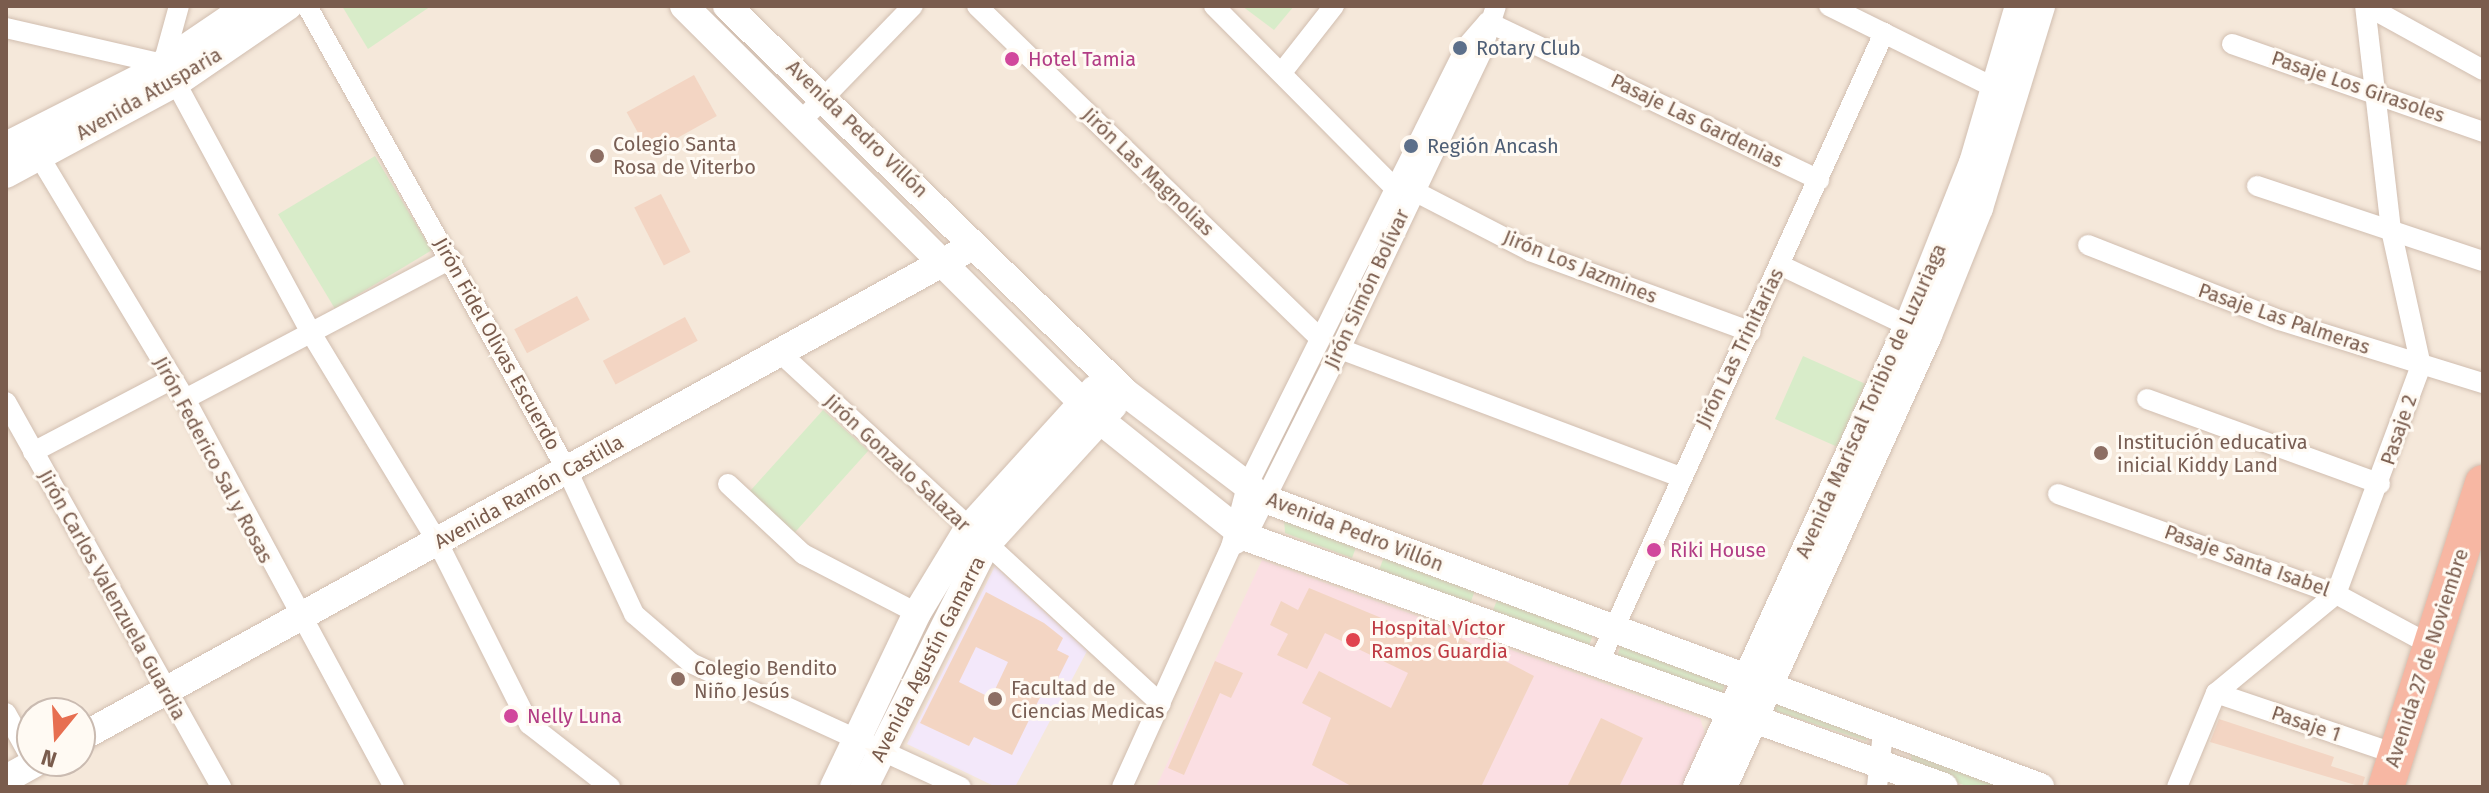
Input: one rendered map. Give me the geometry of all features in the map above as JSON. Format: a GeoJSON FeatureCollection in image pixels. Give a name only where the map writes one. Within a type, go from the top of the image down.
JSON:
{"type":"FeatureCollection","features":[{"type":"Feature","properties":{"kind":"highway","name":"Avenida 27 de Noviembre"},"geometry":{"type":"LineString","coordinates":[[2391,771],[2429,644],[2483,483]]}},
{"type":"Feature","properties":{"kind":"main road","name":"Avenida Atusparia"},"geometry":{"type":"LineString","coordinates":[[170,73],[248,6]]}},
{"type":"Feature","properties":{"kind":"main road","name":"Avenida Atusparia"},"geometry":{"type":"LineString","coordinates":[[6,174],[24,146],[170,73],[288,6]]}},
{"type":"Feature","properties":{"kind":"main road","name":"Avenida Pedro Villón"},"geometry":{"type":"LineString","coordinates":[[684,6],[948,261],[1091,411],[1236,536],[1743,716],[1876,774],[1944,787]]}},
{"type":"Feature","properties":{"kind":"main road","name":"Avenida Pedro Villón"},"geometry":{"type":"LineString","coordinates":[[727,6],[1117,384],[1256,493],[1883,733],[2040,787]]}},
{"type":"Feature","properties":{"kind":"main road","name":"Avenida Mariscal Toribio de Luzuriaga"},"geometry":{"type":"LineString","coordinates":[[1918,330],[1997,89],[2019,6]]}},
{"type":"Feature","properties":{"kind":"main road","name":"Avenida Mariscal Toribio de Luzuriaga"},"geometry":{"type":"LineString","coordinates":[[1697,787],[1743,716],[1918,330],[1979,208],[2041,6]]}},
{"type":"Feature","properties":{"kind":"main road","name":"Avenida Ramón Castilla"},"geometry":{"type":"LineString","coordinates":[[96,729],[438,543],[777,350],[975,244]]}},
{"type":"Feature","properties":{"kind":"main road","name":"Avenida Agustín Gamarra"},"geometry":{"type":"LineString","coordinates":[[864,787],[870,744],[917,613],[976,537],[1117,384]]}},
{"type":"Feature","properties":{"kind":"main road","name":"Avenida Agustín Gamarra"},"geometry":{"type":"LineString","coordinates":[[834,787],[870,744],[976,537]]}},
{"type":"Feature","properties":{"kind":"main road"},"geometry":{"type":"LineString","coordinates":[[1358,577],[1371,539]]}},
{"type":"Feature","properties":{"kind":"main road"},"geometry":{"type":"LineString","coordinates":[[1475,620],[1489,584]]}},
{"type":"Feature","properties":{"kind":"main road","name":"Avenida Mariscal Toribio de Luzuriaga"},"geometry":{"type":"LineString","coordinates":[[1723,787],[1743,716]]}},
{"type":"Feature","properties":{"kind":"street"},"geometry":{"type":"LineString","coordinates":[[179,6],[170,73],[311,333],[438,543],[529,724],[610,787]]}},
{"type":"Feature","properties":{"kind":"street","name":"Jirón Fidel Olivas Escuerdo"},"geometry":{"type":"LineString","coordinates":[[307,6],[567,470],[634,614],[691,663],[961,787]]}},
{"type":"Feature","properties":{"kind":"street"},"geometry":{"type":"LineString","coordinates":[[802,120],[913,6]]}},
{"type":"Feature","properties":{"kind":"street","name":"Jirón Las Magnolias"},"geometry":{"type":"LineString","coordinates":[[977,6],[1319,338]]}},
{"type":"Feature","properties":{"kind":"street","name":"Jirón Los Jazmines"},"geometry":{"type":"LineString","coordinates":[[1214,6],[1404,189],[1530,251],[1751,332]]}},
{"type":"Feature","properties":{"kind":"street"},"geometry":{"type":"LineString","coordinates":[[1283,71],[1334,6]]}},
{"type":"Feature","properties":{"kind":"street"},"geometry":{"type":"LineString","coordinates":[[1829,6],[1997,89]]}},
{"type":"Feature","properties":{"kind":"street"},"geometry":{"type":"LineString","coordinates":[[2366,6],[2483,70]]}},
{"type":"Feature","properties":{"kind":"street"},"geometry":{"type":"LineString","coordinates":[[2366,6],[2371,92],[2391,230],[2421,366]]}},
{"type":"Feature","properties":{"kind":"street","name":"Jirón Simón Bolívar"},"geometry":{"type":"LineString","coordinates":[[1122,787],[1256,493],[1319,338],[1481,53],[1492,14]]}},
{"type":"Feature","properties":{"kind":"street","name":"Pasaje Las Gardenias"},"geometry":{"type":"LineString","coordinates":[[1492,14],[1819,180]]}},
{"type":"Feature","properties":{"kind":"street"},"geometry":{"type":"LineString","coordinates":[[6,28],[170,73]]}},
{"type":"Feature","properties":{"kind":"street","name":"Jirón Las Trinitarias"},"geometry":{"type":"LineString","coordinates":[[1598,664],[1678,476],[1751,332],[1884,33]]}},
{"type":"Feature","properties":{"kind":"street","name":"Pasaje Los Girasoles"},"geometry":{"type":"LineString","coordinates":[[2232,44],[2483,132]]}},
{"type":"Feature","properties":{"kind":"street","name":"Jirón Federico Sal y Rosas"},"geometry":{"type":"LineString","coordinates":[[24,146],[185,399],[297,617],[394,787]]}},
{"type":"Feature","properties":{"kind":"street"},"geometry":{"type":"LineString","coordinates":[[2257,186],[2483,261]]}},
{"type":"Feature","properties":{"kind":"street","name":"Jirón Simón Bolívar"},"geometry":{"type":"LineString","coordinates":[[1256,493],[1340,349],[1404,189]]}},
{"type":"Feature","properties":{"kind":"street","name":"Pasaje Las Palmeras"},"geometry":{"type":"LineString","coordinates":[[2088,245],[2421,366],[2483,383]]}},
{"type":"Feature","properties":{"kind":"street"},"geometry":{"type":"LineString","coordinates":[[185,399],[451,259]]}},
{"type":"Feature","properties":{"kind":"street"},"geometry":{"type":"LineString","coordinates":[[1780,265],[1918,330]]}},
{"type":"Feature","properties":{"kind":"street"},"geometry":{"type":"LineString","coordinates":[[1340,349],[1678,476]]}},
{"type":"Feature","properties":{"kind":"street","name":"Jirón Gonzalo Salazar"},"geometry":{"type":"LineString","coordinates":[[777,350],[976,537],[1161,704]]}},
{"type":"Feature","properties":{"kind":"street","name":"Pasaje 2"},"geometry":{"type":"LineString","coordinates":[[2177,787],[2216,693],[2336,594],[2380,484],[2421,366]]}},
{"type":"Feature","properties":{"kind":"street"},"geometry":{"type":"LineString","coordinates":[[33,452],[171,380]]}},
{"type":"Feature","properties":{"kind":"street"},"geometry":{"type":"LineString","coordinates":[[2147,399],[2380,484]]}},
{"type":"Feature","properties":{"kind":"street","name":"Jirón Carlos Valenzuela Guardia"},"geometry":{"type":"LineString","coordinates":[[6,402],[164,691],[221,787]]}},
{"type":"Feature","properties":{"kind":"street"},"geometry":{"type":"LineString","coordinates":[[728,484],[803,554],[917,613]]}},
{"type":"Feature","properties":{"kind":"street","name":"Pasaje Santa Isabel"},"geometry":{"type":"LineString","coordinates":[[2058,494],[2336,594],[2429,644]]}},
{"type":"Feature","properties":{"kind":"street","name":"Pasaje 1"},"geometry":{"type":"LineString","coordinates":[[2216,693],[2391,771]]}},
{"type":"Feature","properties":{"kind":"street"},"geometry":{"type":"LineString","coordinates":[[6,713],[16,740]]}},
{"type":"Feature","properties":{"kind":"street"},"geometry":{"type":"LineString","coordinates":[[1876,774],[1883,733]]}},
{"type":"Feature","properties":{"kind":"shaded area"},"geometry":{"type":"Polygon","coordinates":[[[6,6],[2483,6],[2483,787],[6,787],[6,6]]]}},
{"type":"Feature","properties":{"kind":"shaded area","name":"Hospital Víctor Ramos Guardia"},"geometry":{"type":"Polygon","coordinates":[[[1262,560],[1700,718],[1706,737],[1682,787],[1156,787],[1262,560]]]}},
{"type":"Feature","properties":{"kind":"shaded area","name":"Facultad de Ciencias Medicas"},"geometry":{"type":"Polygon","coordinates":[[[995,566],[1087,651],[1015,787],[996,787],[907,744],[995,566]]]}},
{"type":"Feature","properties":{"kind":"green space"},"geometry":{"type":"Polygon","coordinates":[[[342,6],[431,6],[368,49],[342,6]]]}},
{"type":"Feature","properties":{"kind":"green space"},"geometry":{"type":"Polygon","coordinates":[[[1242,6],[1294,6],[1274,30],[1242,6]]]}},
{"type":"Feature","properties":{"kind":"green space"},"geometry":{"type":"Polygon","coordinates":[[[375,156],[432,250],[335,308],[278,214],[375,156]]]}},
{"type":"Feature","properties":{"kind":"green space"},"geometry":{"type":"Polygon","coordinates":[[[1803,356],[1865,384],[1837,447],[1775,419],[1803,356]]]}},
{"type":"Feature","properties":{"kind":"green space"},"geometry":{"type":"Polygon","coordinates":[[[823,410],[868,451],[791,537],[745,496],[823,410]]]}},
{"type":"Feature","properties":{"kind":"green space"},"geometry":{"type":"Polygon","coordinates":[[[1284,518],[1358,542],[1352,558],[1285,533],[1284,518]]]}},
{"type":"Feature","properties":{"kind":"green space"},"geometry":{"type":"Polygon","coordinates":[[[1385,554],[1476,587],[1470,605],[1379,572],[1385,554]]]}},
{"type":"Feature","properties":{"kind":"green space"},"geometry":{"type":"Polygon","coordinates":[[[1500,593],[1595,631],[1587,649],[1493,611],[1500,593]]]}},
{"type":"Feature","properties":{"kind":"green space"},"geometry":{"type":"Polygon","coordinates":[[[1622,643],[1726,681],[1721,696],[1617,658],[1622,643]]]}},
{"type":"Feature","properties":{"kind":"green space"},"geometry":{"type":"Polygon","coordinates":[[[1781,699],[1869,735],[1866,741],[1773,710],[1781,699]]]}},
{"type":"Feature","properties":{"kind":"green space"},"geometry":{"type":"Polygon","coordinates":[[[1909,749],[2020,787],[1969,787],[1914,767],[1909,749]]]}},
{"type":"Feature","properties":{"kind":"building"},"geometry":{"type":"Polygon","coordinates":[[[694,75],[717,116],[649,153],[627,112],[694,75]]]}},
{"type":"Feature","properties":{"kind":"building"},"geometry":{"type":"Polygon","coordinates":[[[661,194],[691,252],[664,266],[634,208],[661,194]]]}},
{"type":"Feature","properties":{"kind":"building"},"geometry":{"type":"Polygon","coordinates":[[[577,296],[590,320],[527,353],[514,329],[577,296]]]}},
{"type":"Feature","properties":{"kind":"building"},"geometry":{"type":"Polygon","coordinates":[[[685,317],[698,341],[616,385],[603,361],[685,317]]]}},
{"type":"Feature","properties":{"kind":"building"},"geometry":{"type":"Polygon","coordinates":[[[1309,588],[1425,636],[1432,623],[1534,676],[1481,787],[1353,787],[1312,765],[1331,718],[1302,703],[1319,671],[1391,708],[1408,673],[1325,633],[1307,669],[1277,655],[1288,634],[1270,625],[1281,601],[1298,610],[1309,588]]]}},
{"type":"Feature","properties":{"kind":"building"},"geometry":{"type":"Polygon","coordinates":[[[986,592],[1044,623],[1063,638],[1057,650],[1069,656],[1055,684],[1048,681],[1012,755],[974,737],[969,746],[920,723],[986,592]],[[976,647],[959,682],[991,698],[1008,662],[976,647]]]}},
{"type":"Feature","properties":{"kind":"building"},"geometry":{"type":"Polygon","coordinates":[[[1215,661],[1243,673],[1231,698],[1220,693],[1184,775],[1168,768],[1215,661]]]}},
{"type":"Feature","properties":{"kind":"building"},"geometry":{"type":"Polygon","coordinates":[[[1601,718],[1643,738],[1619,787],[1567,787],[1601,718]]]}},
{"type":"Feature","properties":{"kind":"building"},"geometry":{"type":"Polygon","coordinates":[[[2219,719],[2334,757],[2331,766],[2365,777],[2362,787],[2210,742],[2219,719]]]}},
{"type":"Feature","properties":{"kind":"place","name":"Rotary Club"},"geometry":{"type":"Point","coordinates":[1460,48]}},
{"type":"Feature","properties":{"kind":"place","name":"Hotel Tamia"},"geometry":{"type":"Point","coordinates":[1012,59]}},
{"type":"Feature","properties":{"kind":"place","name":"Región Ancash"},"geometry":{"type":"Point","coordinates":[1411,146]}},
{"type":"Feature","properties":{"kind":"place","name":"Colegio Santa Rosa de Viterbo"},"geometry":{"type":"Point","coordinates":[597,156]}},
{"type":"Feature","properties":{"kind":"place","name":"Institución educativa inicial Kiddy Land"},"geometry":{"type":"Point","coordinates":[2101,453]}},
{"type":"Feature","properties":{"kind":"place","name":"Riki House"},"geometry":{"type":"Point","coordinates":[1654,550]}},
{"type":"Feature","properties":{"kind":"place","name":"Hospital Víctor Ramos Guardia"},"geometry":{"type":"Point","coordinates":[1353,640]}},
{"type":"Feature","properties":{"kind":"place","name":"Colegio Bendito Niño Jesús"},"geometry":{"type":"Point","coordinates":[678,679]}},
{"type":"Feature","properties":{"kind":"place","name":"Facultad de Ciencias Medicas"},"geometry":{"type":"Point","coordinates":[995,699]}},
{"type":"Feature","properties":{"kind":"place","name":"Nelly Luna"},"geometry":{"type":"Point","coordinates":[511,716]}}]}
